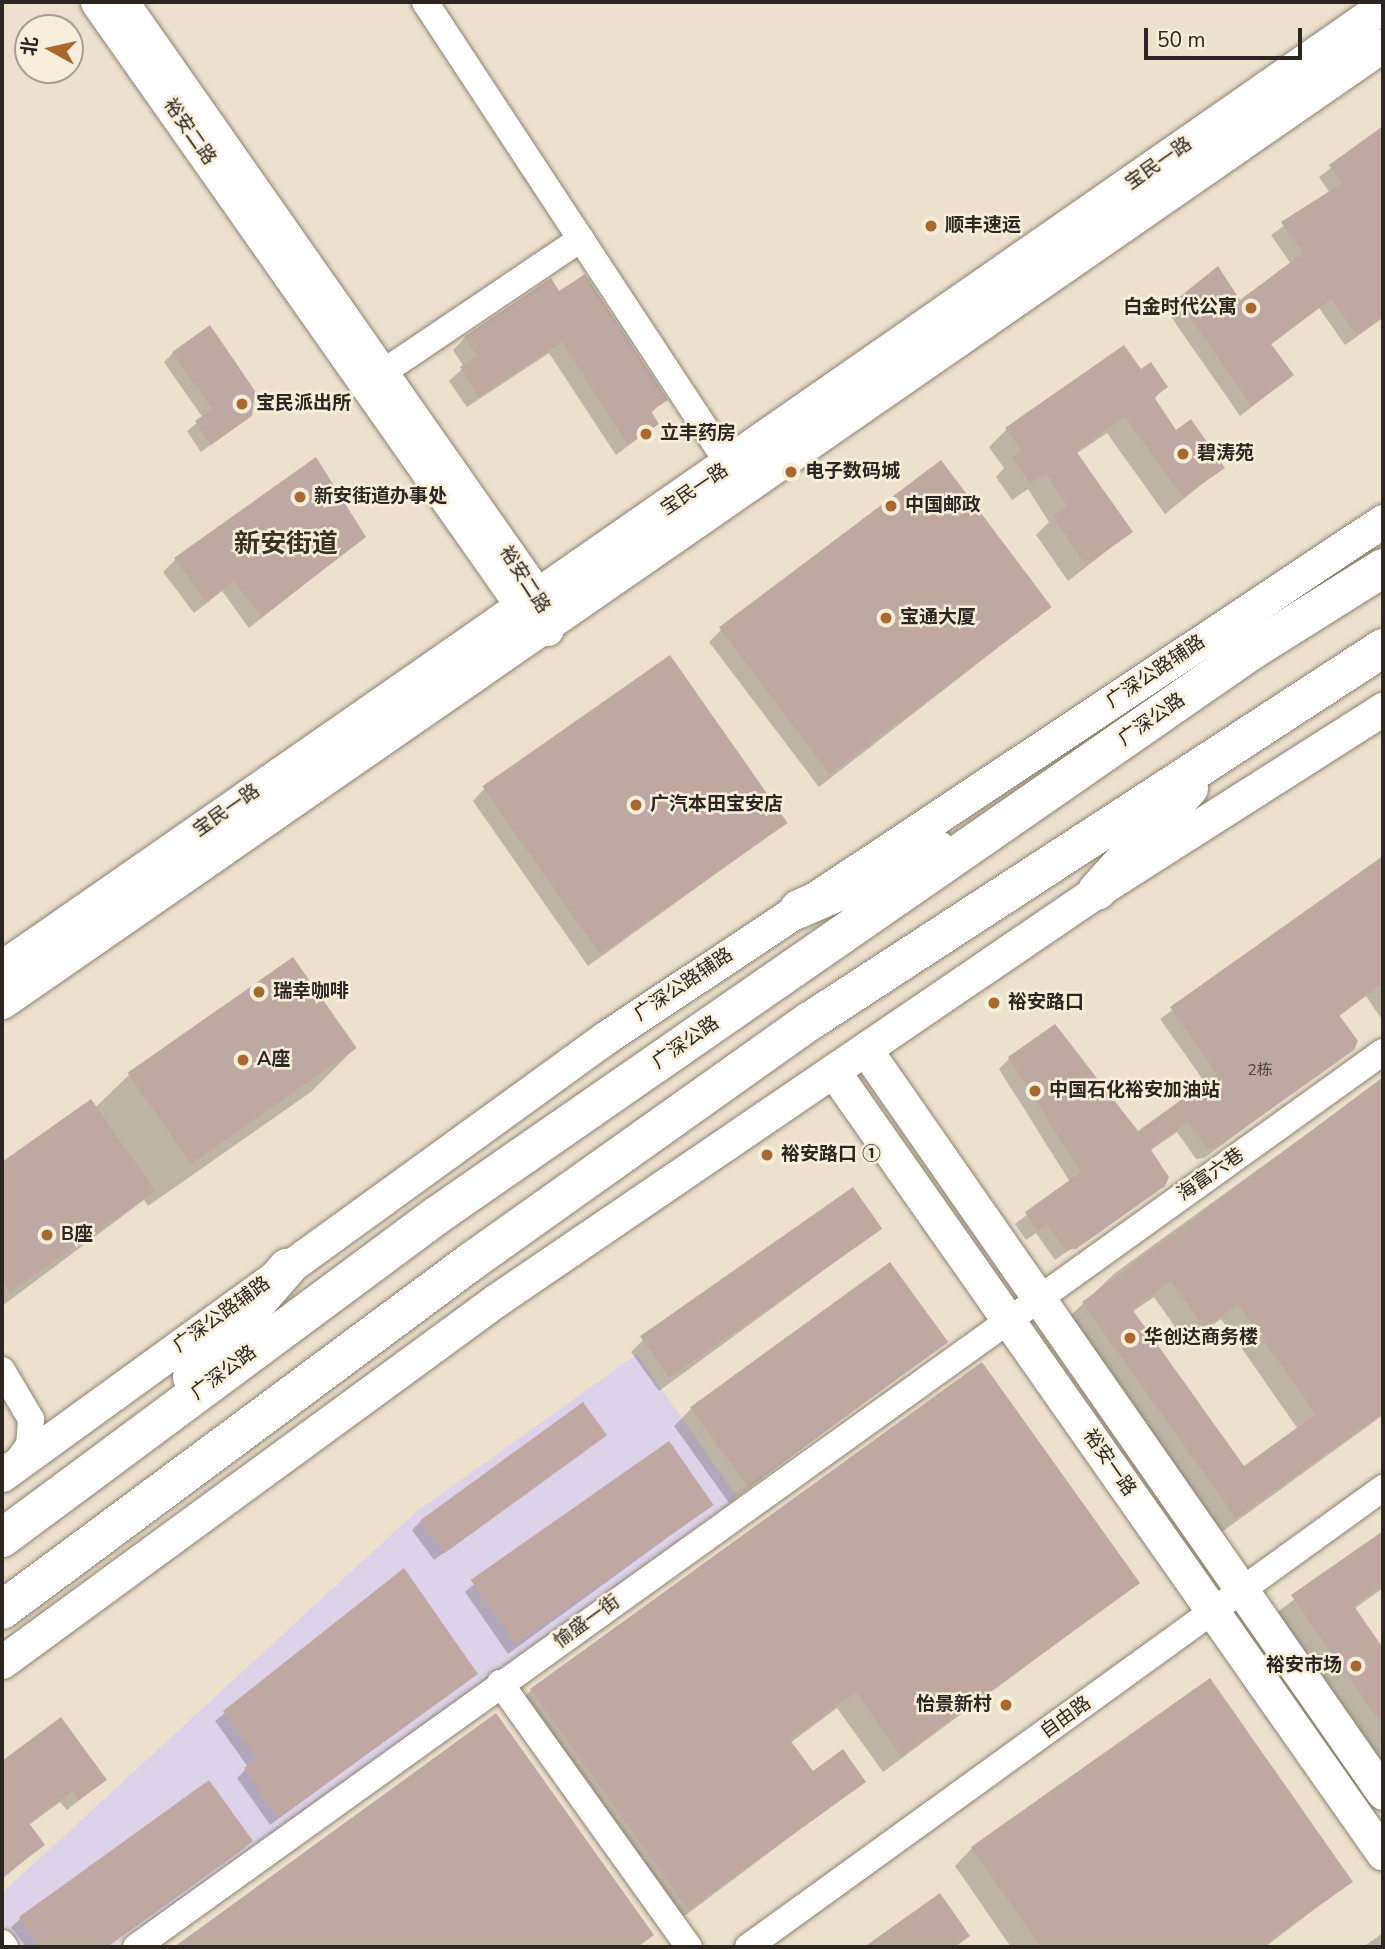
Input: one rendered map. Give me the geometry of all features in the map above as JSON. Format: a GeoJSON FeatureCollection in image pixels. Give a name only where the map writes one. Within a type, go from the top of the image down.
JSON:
{"type":"FeatureCollection","features":[{"type":"Feature","properties":{"kind":"highway"},"geometry":{"type":"LineString","coordinates":[[1318,609],[1383,559]]}},
{"type":"Feature","properties":{"kind":"highway","name":"广深公路"},"geometry":{"type":"LineString","coordinates":[[2,1538],[436,1216],[1016,814],[1318,609],[1383,568]]}},
{"type":"Feature","properties":{"kind":"highway"},"geometry":{"type":"LineString","coordinates":[[2,1610],[472,1261],[810,1021],[1224,748],[1383,648]]}},
{"type":"Feature","properties":{"kind":"highway"},"geometry":{"type":"LineString","coordinates":[[1097,891],[1224,748]]}},
{"type":"Feature","properties":{"kind":"highway"},"geometry":{"type":"LineString","coordinates":[[799,909],[1016,814]]}},
{"type":"Feature","properties":{"kind":"highway"},"geometry":{"type":"LineString","coordinates":[[142,1434],[287,1268]]}},
{"type":"Feature","properties":{"kind":"main road","name":"裕安二路"},"geometry":{"type":"LineString","coordinates":[[97,2],[530,601],[551,615],[547,629]]}},
{"type":"Feature","properties":{"kind":"main road","name":"裕安二路"},"geometry":{"type":"LineString","coordinates":[[122,2],[382,373],[530,601]]}},
{"type":"Feature","properties":{"kind":"main road","name":"宝民一路"},"geometry":{"type":"LineString","coordinates":[[2,967],[530,601],[730,466],[1383,6]]}},
{"type":"Feature","properties":{"kind":"main road","name":"宝民一路"},"geometry":{"type":"LineString","coordinates":[[2,1002],[547,629],[1383,45]]}},
{"type":"Feature","properties":{"kind":"main road","name":"广深公路辅路"},"geometry":{"type":"LineString","coordinates":[[6,1471],[605,1038],[1383,521]]}},
{"type":"Feature","properties":{"kind":"main road"},"geometry":{"type":"LineString","coordinates":[[2,1662],[495,1301],[835,1072],[1097,891],[1383,709]]}},
{"type":"Feature","properties":{"kind":"main road","name":"裕安一路"},"geometry":{"type":"LineString","coordinates":[[866,1050],[1383,1793]]}},
{"type":"Feature","properties":{"kind":"main road","name":"裕安一路"},"geometry":{"type":"LineString","coordinates":[[835,1072],[1383,1853]]}},
{"type":"Feature","properties":{"kind":"street"},"geometry":{"type":"LineString","coordinates":[[425,2],[730,466]]}},
{"type":"Feature","properties":{"kind":"street"},"geometry":{"type":"LineString","coordinates":[[382,373],[580,239]]}},
{"type":"Feature","properties":{"kind":"street","name":"海富六巷"},"geometry":{"type":"LineString","coordinates":[[1038,1297],[1383,1052]]}},
{"type":"Feature","properties":{"kind":"street","name":"愉盛一街"},"geometry":{"type":"LineString","coordinates":[[136,1947],[1038,1297]]}},
{"type":"Feature","properties":{"kind":"street"},"geometry":{"type":"LineString","coordinates":[[2,1370],[28,1407],[52,1419],[89,1411]]}},
{"type":"Feature","properties":{"kind":"street"},"geometry":{"type":"LineString","coordinates":[[6,1471],[29,1445],[28,1407]]}},
{"type":"Feature","properties":{"kind":"street","name":"自由路"},"geometry":{"type":"LineString","coordinates":[[748,1947],[1383,1488]]}},
{"type":"Feature","properties":{"kind":"street"},"geometry":{"type":"LineString","coordinates":[[500,1684],[689,1947]]}},
{"type":"Feature","properties":{"kind":"street"},"geometry":{"type":"LineString","coordinates":[[2,1943],[5,1947]]}},
{"type":"Feature","properties":{"kind":"shaded area"},"geometry":{"type":"Polygon","coordinates":[[[637,1354],[740,1501],[113,1947],[21,1947],[2,1920],[2,1893],[416,1512],[637,1354]]]}},
{"type":"Feature","properties":{"kind":"building","name":"白金时代公寓"},"geometry":{"type":"Polygon","coordinates":[[[1383,126],[1383,316],[1357,335],[1331,299],[1271,344],[1294,375],[1252,406],[1177,299],[1218,266],[1240,300],[1303,253],[1281,222],[1342,183],[1329,165],[1383,126]]]}},
{"type":"Feature","properties":{"kind":"building"},"geometry":{"type":"Polygon","coordinates":[[[585,274],[668,400],[651,411],[659,424],[628,445],[562,342],[479,397],[460,367],[477,356],[464,337],[551,278],[559,291],[585,274]]]}},
{"type":"Feature","properties":{"kind":"building"},"geometry":{"type":"Polygon","coordinates":[[[210,325],[255,391],[252,416],[211,445],[195,421],[212,409],[172,352],[210,325]]]}},
{"type":"Feature","properties":{"kind":"building","name":"碧涛苑"},"geometry":{"type":"Polygon","coordinates":[[[1124,345],[1141,369],[1151,362],[1168,387],[1154,397],[1176,430],[1191,419],[1225,468],[1183,497],[1125,417],[1076,451],[1133,532],[1086,565],[1053,516],[1067,506],[1046,473],[1030,483],[1012,458],[1022,451],[1005,428],[1124,345]]]}},
{"type":"Feature","properties":{"kind":"building","name":"新安街道办事处"},"geometry":{"type":"Polygon","coordinates":[[[316,457],[366,537],[262,617],[234,581],[206,602],[174,558],[316,457]]]}},
{"type":"Feature","properties":{"kind":"building","name":"宝通大厦"},"geometry":{"type":"Polygon","coordinates":[[[941,460],[1052,607],[830,774],[719,627],[941,460]]]}},
{"type":"Feature","properties":{"kind":"building","name":"广汽本田宝安店"},"geometry":{"type":"Polygon","coordinates":[[[670,655],[788,823],[600,954],[482,786],[670,655]]]}},
{"type":"Feature","properties":{"kind":"building"},"geometry":{"type":"Polygon","coordinates":[[[1383,856],[1383,983],[1339,1015],[1358,1041],[1354,1050],[1216,1148],[1207,1149],[1188,1122],[1160,1142],[1151,1150],[1169,1177],[1165,1186],[1076,1249],[1066,1250],[1047,1224],[1038,1231],[1025,1212],[1081,1172],[1008,1057],[1055,1024],[1138,1131],[1217,1074],[1170,1007],[1383,856]]]}},
{"type":"Feature","properties":{"kind":"building","name":"A座"},"geometry":{"type":"Polygon","coordinates":[[[293,957],[357,1048],[191,1164],[128,1073],[293,957]]]}},
{"type":"Feature","properties":{"kind":"building"},"geometry":{"type":"Polygon","coordinates":[[[1383,1077],[1383,1413],[1236,1518],[1082,1302],[1383,1077]],[[1171,1281],[1132,1309],[1244,1466],[1316,1414],[1238,1304],[1205,1328],[1171,1281]]]}},
{"type":"Feature","properties":{"kind":"building","name":"B座"},"geometry":{"type":"Polygon","coordinates":[[[91,1099],[155,1191],[10,1292],[2,1280],[2,1162],[91,1099]]]}},
{"type":"Feature","properties":{"kind":"building"},"geometry":{"type":"Polygon","coordinates":[[[853,1187],[882,1229],[669,1378],[640,1336],[853,1187]]]}},
{"type":"Feature","properties":{"kind":"building"},"geometry":{"type":"Polygon","coordinates":[[[890,1262],[948,1342],[748,1487],[690,1407],[890,1262]]]}},
{"type":"Feature","properties":{"kind":"building"},"geometry":{"type":"Polygon","coordinates":[[[982,1362],[1140,1583],[901,1756],[856,1692],[790,1740],[813,1771],[843,1749],[866,1782],[688,1910],[530,1689],[982,1362]]]}},
{"type":"Feature","properties":{"kind":"building"},"geometry":{"type":"Polygon","coordinates":[[[583,1402],[607,1435],[444,1553],[420,1520],[583,1402]]]}},
{"type":"Feature","properties":{"kind":"building"},"geometry":{"type":"Polygon","coordinates":[[[669,1441],[714,1505],[516,1644],[471,1580],[669,1441]]]}},
{"type":"Feature","properties":{"kind":"building","name":"裕安市场"},"geometry":{"type":"Polygon","coordinates":[[[1383,1531],[1383,1585],[1354,1606],[1383,1648],[1383,1726],[1291,1595],[1383,1531]]]}},
{"type":"Feature","properties":{"kind":"building"},"geometry":{"type":"Polygon","coordinates":[[[404,1568],[478,1674],[279,1818],[244,1768],[257,1759],[223,1711],[404,1568]]]}},
{"type":"Feature","properties":{"kind":"building"},"geometry":{"type":"Polygon","coordinates":[[[1210,1678],[1353,1882],[1260,1947],[1041,1947],[971,1847],[1210,1678]]]}},
{"type":"Feature","properties":{"kind":"building"},"geometry":{"type":"Polygon","coordinates":[[[496,1713],[654,1935],[637,1947],[174,1947],[496,1713]]]}},
{"type":"Feature","properties":{"kind":"building"},"geometry":{"type":"Polygon","coordinates":[[[61,1717],[107,1780],[79,1800],[73,1791],[29,1823],[45,1845],[2,1877],[2,1761],[61,1717]]]}},
{"type":"Feature","properties":{"kind":"building"},"geometry":{"type":"Polygon","coordinates":[[[209,1780],[253,1841],[107,1947],[40,1947],[19,1917],[209,1780]]]}},
{"type":"Feature","properties":{"kind":"building"},"geometry":{"type":"Polygon","coordinates":[[[940,1893],[970,1936],[954,1947],[864,1947],[940,1893]]]}},
{"type":"Feature","properties":{"kind":"place","name":"顺丰速运"},"geometry":{"type":"Point","coordinates":[931,226]}},
{"type":"Feature","properties":{"kind":"place","name":"白金时代公寓"},"geometry":{"type":"Point","coordinates":[1251,308]}},
{"type":"Feature","properties":{"kind":"place","name":"宝民派出所"},"geometry":{"type":"Point","coordinates":[242,404]}},
{"type":"Feature","properties":{"kind":"place","name":"立丰药房"},"geometry":{"type":"Point","coordinates":[646,434]}},
{"type":"Feature","properties":{"kind":"place","name":"碧涛苑"},"geometry":{"type":"Point","coordinates":[1183,454]}},
{"type":"Feature","properties":{"kind":"place","name":"电子数码城"},"geometry":{"type":"Point","coordinates":[791,472]}},
{"type":"Feature","properties":{"kind":"place","name":"新安街道办事处"},"geometry":{"type":"Point","coordinates":[300,497]}},
{"type":"Feature","properties":{"kind":"place","name":"中国邮政"},"geometry":{"type":"Point","coordinates":[891,506]}},
{"type":"Feature","properties":{"kind":"place","name":"宝通大厦"},"geometry":{"type":"Point","coordinates":[886,618]}},
{"type":"Feature","properties":{"kind":"place","name":"广汽本田宝安店"},"geometry":{"type":"Point","coordinates":[636,805]}},
{"type":"Feature","properties":{"kind":"place","name":"瑞幸咖啡"},"geometry":{"type":"Point","coordinates":[259,992]}},
{"type":"Feature","properties":{"kind":"place","name":"裕安路口"},"geometry":{"type":"Point","coordinates":[994,1003]}},
{"type":"Feature","properties":{"kind":"place","name":"A座"},"geometry":{"type":"Point","coordinates":[243,1060]}},
{"type":"Feature","properties":{"kind":"place","name":"中国石化裕安加油站"},"geometry":{"type":"Point","coordinates":[1035,1091]}},
{"type":"Feature","properties":{"kind":"place","name":"裕安路口 ①"},"geometry":{"type":"Point","coordinates":[767,1155]}},
{"type":"Feature","properties":{"kind":"place","name":"B座"},"geometry":{"type":"Point","coordinates":[47,1235]}},
{"type":"Feature","properties":{"kind":"place","name":"华创达商务楼"},"geometry":{"type":"Point","coordinates":[1130,1338]}},
{"type":"Feature","properties":{"kind":"place","name":"裕安市场"},"geometry":{"type":"Point","coordinates":[1356,1666]}},
{"type":"Feature","properties":{"kind":"place","name":"怡景新村"},"geometry":{"type":"Point","coordinates":[1006,1705]}},
{"type":"Feature","properties":{"kind":"district","name":"新安街道"},"geometry":{"type":"Point","coordinates":[286,544]}}]}
